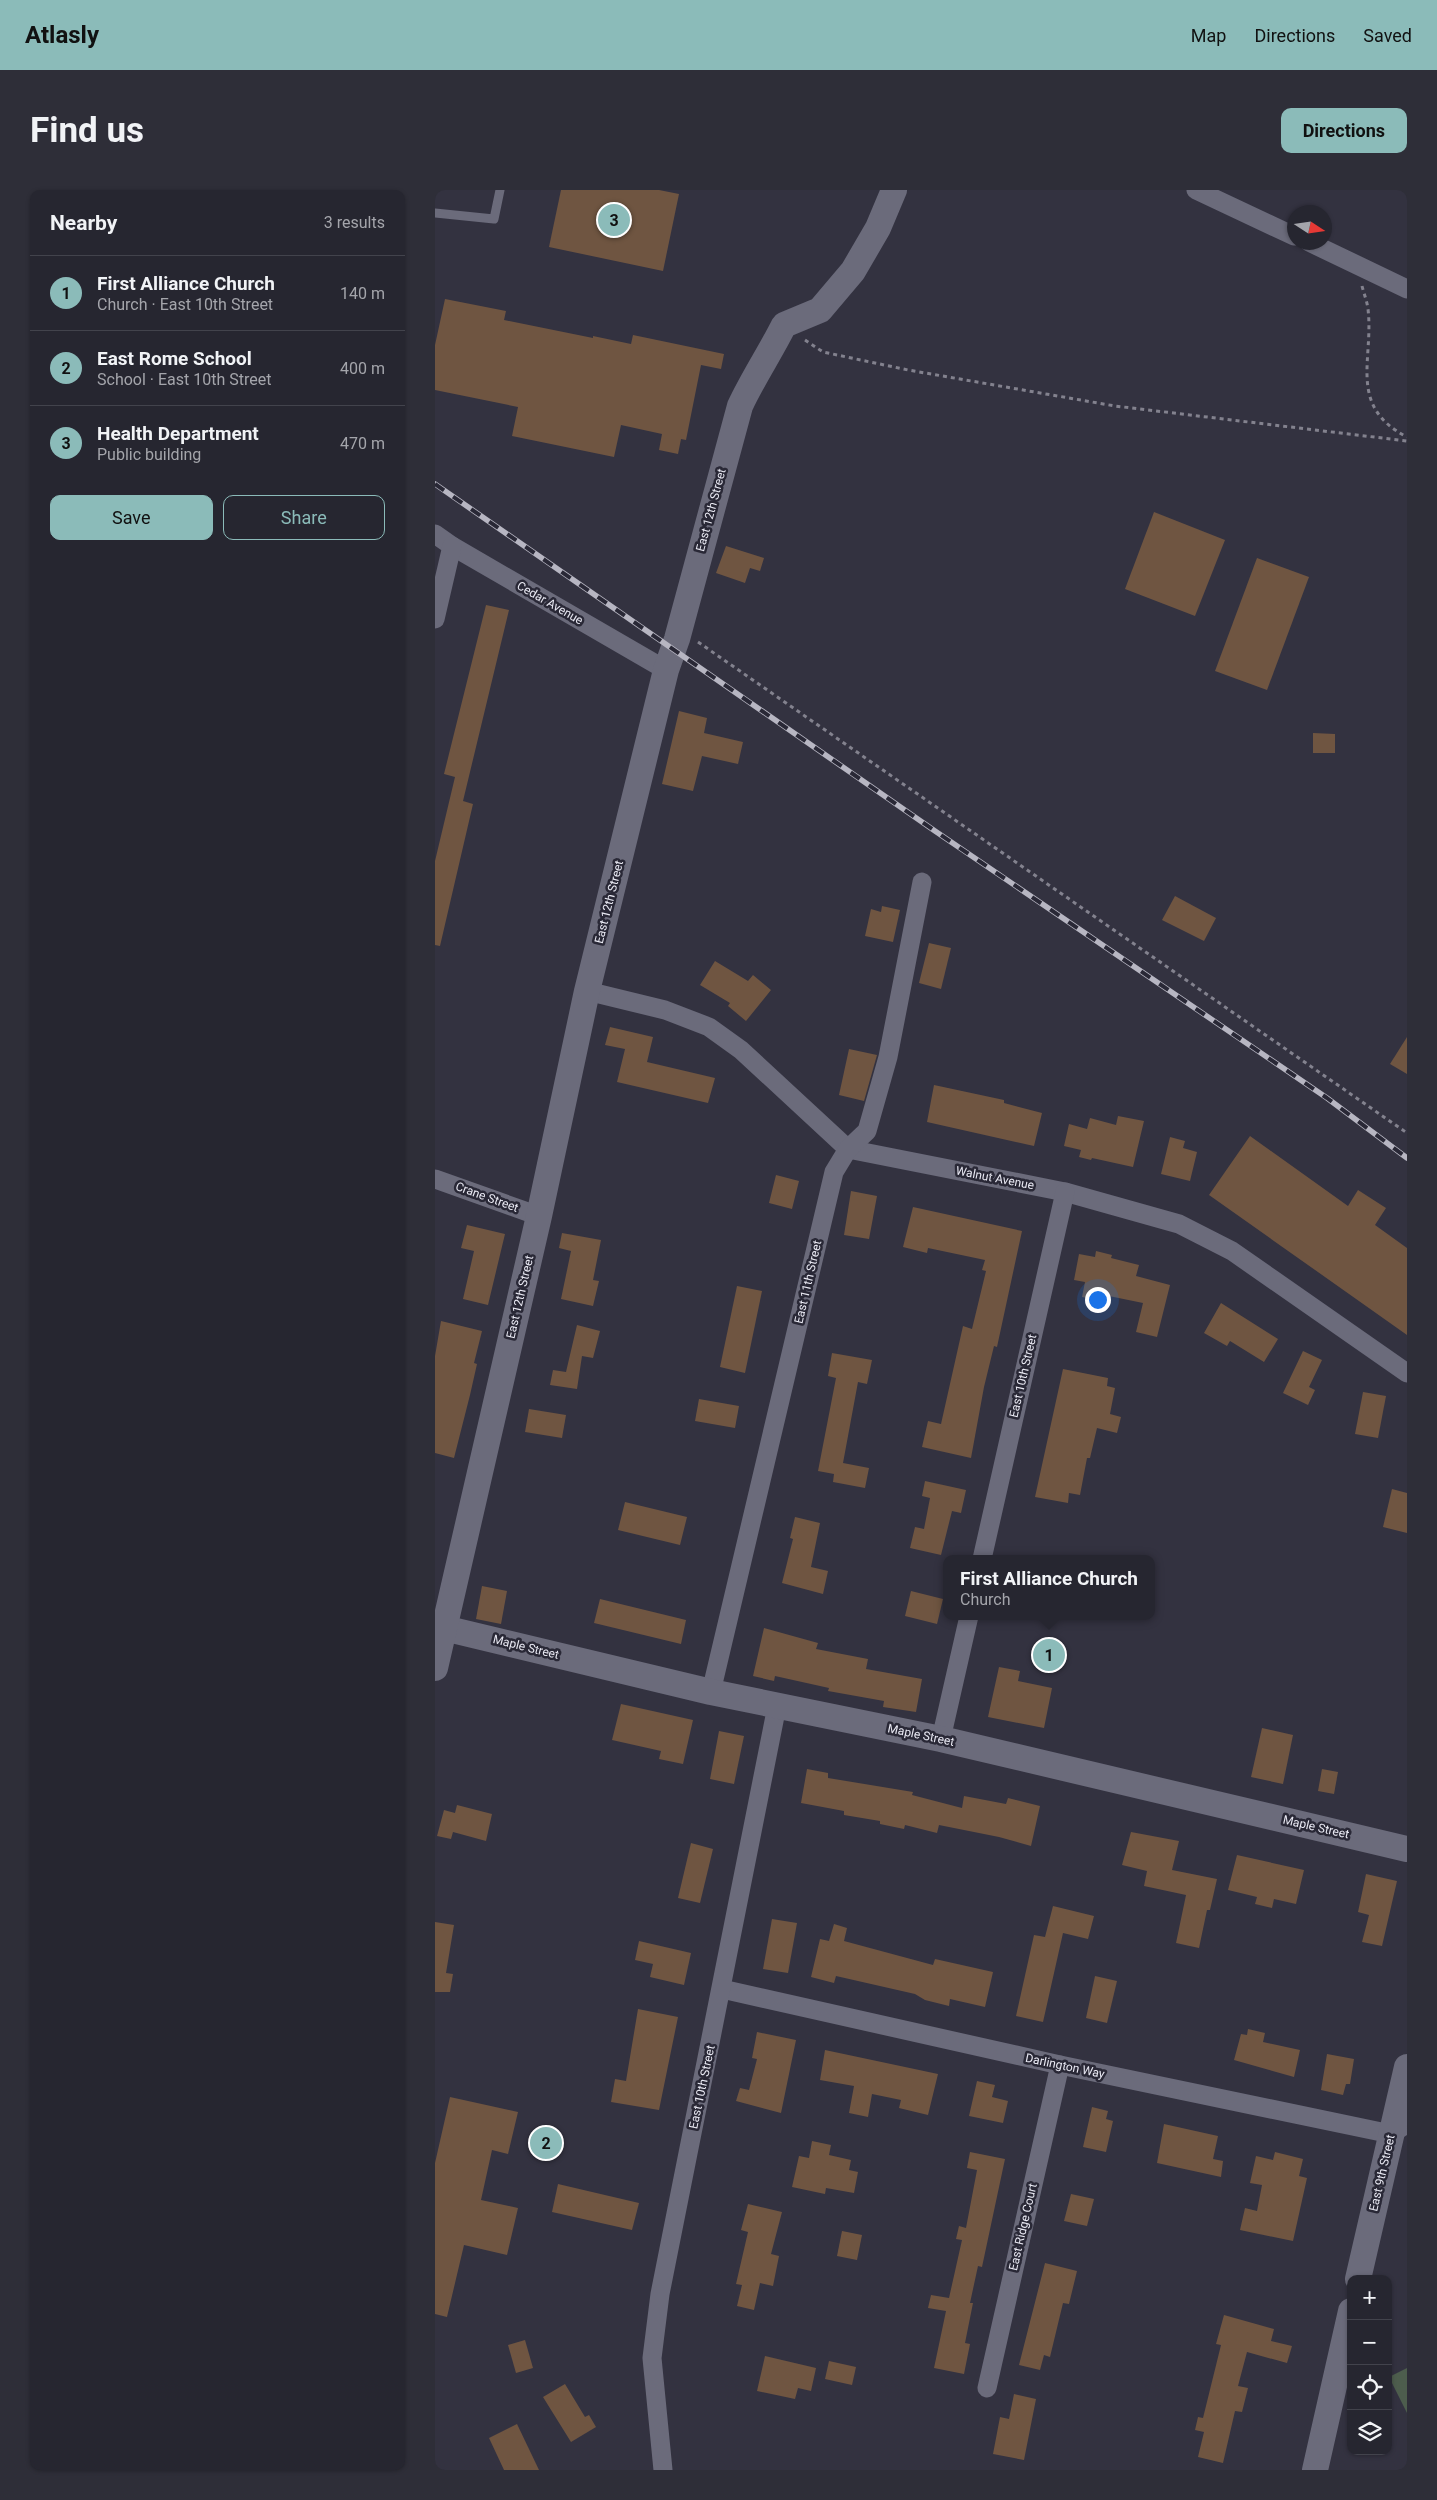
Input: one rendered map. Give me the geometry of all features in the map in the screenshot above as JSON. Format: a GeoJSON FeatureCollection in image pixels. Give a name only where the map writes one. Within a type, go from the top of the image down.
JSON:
{"type":"FeatureCollection","features":[{"type":"Feature","properties":{"kind":"main road"},"geometry":{"type":"LineString","coordinates":[[784,325],[820,310],[853,271],[878,228],[894,190]]}},
{"type":"Feature","properties":{"kind":"main road","name":"East 12th Street"},"geometry":{"type":"LineString","coordinates":[[435,1668],[439,1626],[539,1216],[587,991],[666,670],[740,406],[751,384],[766,363],[784,325]]}},
{"type":"Feature","properties":{"kind":"main road","name":"Maple Street"},"geometry":{"type":"LineString","coordinates":[[439,1626],[711,1692],[941,1739],[1407,1849]]}},
{"type":"Feature","properties":{"kind":"main road","name":"East 9th Street"},"geometry":{"type":"LineString","coordinates":[[1359,2275],[1399,2129],[1407,2067]]}},
{"type":"Feature","properties":{"kind":"main road"},"geometry":{"type":"LineString","coordinates":[[1315,2470],[1349,2320]]}},
{"type":"Feature","properties":{"kind":"street"},"geometry":{"type":"LineString","coordinates":[[1197,190],[1287,232]]}},
{"type":"Feature","properties":{"kind":"street"},"geometry":{"type":"LineString","coordinates":[[1326,250],[1407,289]]}},
{"type":"Feature","properties":{"kind":"street","name":"Cedar Avenue"},"geometry":{"type":"LineString","coordinates":[[435,534],[452,546],[666,670]]}},
{"type":"Feature","properties":{"kind":"street"},"geometry":{"type":"LineString","coordinates":[[435,619],[452,546]]}},
{"type":"Feature","properties":{"kind":"street","name":"East 11th Street"},"geometry":{"type":"LineString","coordinates":[[711,1692],[834,1172],[848,1148],[867,1131],[870,1122],[888,1057],[922,882]]}},
{"type":"Feature","properties":{"kind":"street"},"geometry":{"type":"LineString","coordinates":[[587,991],[665,1010],[709,1027],[741,1050],[848,1148]]}},
{"type":"Feature","properties":{"kind":"street","name":"Walnut Avenue"},"geometry":{"type":"LineString","coordinates":[[848,1148],[1065,1192],[1179,1224],[1208,1237],[1232,1251],[1407,1373]]}},
{"type":"Feature","properties":{"kind":"street","name":"Crane Street"},"geometry":{"type":"LineString","coordinates":[[435,1179],[539,1216]]}},
{"type":"Feature","properties":{"kind":"street","name":"East 10th Street"},"geometry":{"type":"LineString","coordinates":[[983,1555],[1065,1192]]}},
{"type":"Feature","properties":{"kind":"street"},"geometry":{"type":"LineString","coordinates":[[941,1739],[968,1620]]}},
{"type":"Feature","properties":{"kind":"street","name":"East 10th Street"},"geometry":{"type":"LineString","coordinates":[[663,2470],[652,2358],[659,2294],[722,1989],[777,1706]]}},
{"type":"Feature","properties":{"kind":"street","name":"Darlington Way"},"geometry":{"type":"LineString","coordinates":[[722,1989],[1060,2065],[1399,2129]]}},
{"type":"Feature","properties":{"kind":"street","name":"East Ridge Court"},"geometry":{"type":"LineString","coordinates":[[987,2388],[1060,2065]]}},
{"type":"Feature","properties":{"kind":"lane"},"geometry":{"type":"LineString","coordinates":[[435,213],[494,219],[500,190]]}},
{"type":"Feature","properties":{"kind":"path"},"geometry":{"type":"LineString","coordinates":[[1355,264],[1368,309],[1365,375],[1371,398],[1380,418],[1407,437]]}},
{"type":"Feature","properties":{"kind":"path"},"geometry":{"type":"LineString","coordinates":[[784,325],[823,352],[908,370],[1115,406],[1407,441]]}},
{"type":"Feature","properties":{"kind":"path"},"geometry":{"type":"LineString","coordinates":[[679,629],[1407,1133]]}},
{"type":"Feature","properties":{"kind":"green space"},"geometry":{"type":"Polygon","coordinates":[[[1407,2368],[1407,2413],[1392,2383],[1392,2376],[1407,2368]]]}},
{"type":"Feature","properties":{"kind":"building"},"geometry":{"type":"Polygon","coordinates":[[[561,190],[659,190],[679,194],[663,271],[549,247],[561,190]]]}},
{"type":"Feature","properties":{"kind":"building"},"geometry":{"type":"Polygon","coordinates":[[[445,299],[506,311],[504,320],[593,338],[593,336],[631,344],[633,335],[724,354],[721,369],[701,365],[686,440],[681,439],[678,454],[659,450],[662,434],[621,425],[614,457],[512,436],[518,407],[435,390],[435,345],[445,299]]]}},
{"type":"Feature","properties":{"kind":"building"},"geometry":{"type":"Polygon","coordinates":[[[1154,512],[1225,540],[1195,616],[1125,589],[1154,512]]]}},
{"type":"Feature","properties":{"kind":"building"},"geometry":{"type":"Polygon","coordinates":[[[726,546],[764,558],[760,571],[750,568],[745,583],[716,573],[726,546]]]}},
{"type":"Feature","properties":{"kind":"building"},"geometry":{"type":"Polygon","coordinates":[[[1257,558],[1309,577],[1267,690],[1215,671],[1257,558]]]}},
{"type":"Feature","properties":{"kind":"building"},"geometry":{"type":"Polygon","coordinates":[[[486,605],[509,610],[463,801],[473,804],[440,946],[435,945],[435,861],[455,777],[444,774],[486,605]]]}},
{"type":"Feature","properties":{"kind":"building"},"geometry":{"type":"Polygon","coordinates":[[[679,711],[707,718],[704,733],[743,742],[738,764],[702,756],[693,791],[662,784],[679,711]]]}},
{"type":"Feature","properties":{"kind":"building"},"geometry":{"type":"Polygon","coordinates":[[[1313,733],[1335,734],[1335,753],[1313,753],[1313,733]]]}},
{"type":"Feature","properties":{"kind":"building"},"geometry":{"type":"Polygon","coordinates":[[[1175,896],[1216,918],[1204,941],[1162,920],[1175,896]]]}},
{"type":"Feature","properties":{"kind":"building"},"geometry":{"type":"Polygon","coordinates":[[[882,906],[900,910],[893,942],[865,936],[871,909],[881,912],[882,906]]]}},
{"type":"Feature","properties":{"kind":"building"},"geometry":{"type":"Polygon","coordinates":[[[929,943],[951,948],[941,989],[919,983],[929,943]]]}},
{"type":"Feature","properties":{"kind":"building"},"geometry":{"type":"Polygon","coordinates":[[[715,961],[748,981],[753,975],[771,990],[746,1021],[728,1006],[730,1003],[700,985],[715,961]]]}},
{"type":"Feature","properties":{"kind":"building"},"geometry":{"type":"Polygon","coordinates":[[[610,1027],[653,1037],[647,1062],[715,1078],[708,1103],[617,1082],[625,1049],[605,1045],[610,1027]]]}},
{"type":"Feature","properties":{"kind":"building"},"geometry":{"type":"Polygon","coordinates":[[[1407,1037],[1407,1074],[1390,1064],[1407,1037]]]}},
{"type":"Feature","properties":{"kind":"building"},"geometry":{"type":"Polygon","coordinates":[[[849,1049],[877,1055],[864,1101],[839,1095],[849,1049]]]}},
{"type":"Feature","properties":{"kind":"building"},"geometry":{"type":"Polygon","coordinates":[[[934,1085],[1004,1100],[1004,1103],[1042,1113],[1034,1146],[927,1122],[934,1085]]]}},
{"type":"Feature","properties":{"kind":"building"},"geometry":{"type":"Polygon","coordinates":[[[1118,1116],[1144,1121],[1133,1167],[1079,1157],[1081,1150],[1064,1146],[1069,1124],[1087,1129],[1090,1118],[1116,1125],[1118,1116]]]}},
{"type":"Feature","properties":{"kind":"building"},"geometry":{"type":"Polygon","coordinates":[[[1250,1136],[1348,1206],[1358,1190],[1386,1208],[1375,1225],[1407,1248],[1407,1335],[1209,1195],[1250,1136]]]}},
{"type":"Feature","properties":{"kind":"building"},"geometry":{"type":"Polygon","coordinates":[[[1170,1137],[1185,1141],[1183,1148],[1197,1152],[1190,1181],[1161,1174],[1170,1137]]]}},
{"type":"Feature","properties":{"kind":"building"},"geometry":{"type":"Polygon","coordinates":[[[776,1175],[799,1181],[792,1209],[769,1203],[776,1175]]]}},
{"type":"Feature","properties":{"kind":"building"},"geometry":{"type":"Polygon","coordinates":[[[851,1191],[877,1196],[869,1239],[844,1235],[851,1191]]]}},
{"type":"Feature","properties":{"kind":"building"},"geometry":{"type":"Polygon","coordinates":[[[913,1207],[1022,1231],[997,1347],[994,1346],[984,1387],[971,1458],[922,1447],[928,1421],[941,1424],[963,1326],[972,1329],[986,1271],[982,1270],[985,1260],[928,1248],[927,1253],[903,1247],[913,1207]]]}},
{"type":"Feature","properties":{"kind":"building"},"geometry":{"type":"Polygon","coordinates":[[[467,1225],[505,1234],[488,1305],[463,1299],[474,1251],[461,1248],[467,1225]]]}},
{"type":"Feature","properties":{"kind":"building"},"geometry":{"type":"Polygon","coordinates":[[[562,1233],[601,1240],[593,1280],[599,1281],[593,1306],[561,1299],[571,1251],[559,1248],[562,1233]]]}},
{"type":"Feature","properties":{"kind":"building"},"geometry":{"type":"Polygon","coordinates":[[[1096,1251],[1112,1255],[1111,1258],[1139,1265],[1136,1276],[1170,1285],[1157,1337],[1136,1332],[1143,1303],[1104,1295],[1103,1301],[1082,1297],[1085,1282],[1074,1280],[1079,1254],[1095,1257],[1096,1251]]]}},
{"type":"Feature","properties":{"kind":"building"},"geometry":{"type":"Polygon","coordinates":[[[737,1286],[762,1291],[745,1373],[720,1367],[737,1286]]]}},
{"type":"Feature","properties":{"kind":"building"},"geometry":{"type":"Polygon","coordinates":[[[1221,1303],[1278,1339],[1264,1362],[1230,1341],[1227,1346],[1204,1333],[1221,1303]]]}},
{"type":"Feature","properties":{"kind":"building"},"geometry":{"type":"Polygon","coordinates":[[[441,1321],[482,1331],[474,1363],[477,1364],[454,1458],[435,1453],[435,1356],[441,1321]]]}},
{"type":"Feature","properties":{"kind":"building"},"geometry":{"type":"Polygon","coordinates":[[[577,1325],[600,1331],[593,1358],[582,1356],[577,1389],[550,1385],[553,1370],[566,1372],[577,1325]]]}},
{"type":"Feature","properties":{"kind":"building"},"geometry":{"type":"Polygon","coordinates":[[[1303,1351],[1322,1360],[1309,1387],[1315,1390],[1308,1405],[1283,1393],[1303,1351]]]}},
{"type":"Feature","properties":{"kind":"building"},"geometry":{"type":"Polygon","coordinates":[[[832,1353],[872,1360],[867,1384],[858,1382],[843,1463],[869,1468],[865,1488],[833,1482],[834,1474],[818,1471],[836,1378],[828,1376],[832,1353]]]}},
{"type":"Feature","properties":{"kind":"building"},"geometry":{"type":"Polygon","coordinates":[[[1063,1369],[1108,1378],[1107,1386],[1115,1388],[1110,1414],[1121,1417],[1117,1433],[1097,1428],[1090,1458],[1087,1458],[1080,1495],[1069,1493],[1068,1503],[1035,1497],[1063,1369]]]}},
{"type":"Feature","properties":{"kind":"building"},"geometry":{"type":"Polygon","coordinates":[[[1363,1392],[1386,1396],[1378,1438],[1355,1434],[1363,1392]]]}},
{"type":"Feature","properties":{"kind":"building"},"geometry":{"type":"Polygon","coordinates":[[[699,1399],[739,1406],[735,1428],[695,1421],[699,1399]]]}},
{"type":"Feature","properties":{"kind":"building"},"geometry":{"type":"Polygon","coordinates":[[[529,1409],[566,1415],[562,1438],[525,1432],[529,1409]]]}},
{"type":"Feature","properties":{"kind":"building"},"geometry":{"type":"Polygon","coordinates":[[[925,1481],[966,1490],[961,1513],[952,1511],[941,1555],[910,1548],[915,1527],[924,1529],[930,1498],[922,1496],[925,1481]]]}},
{"type":"Feature","properties":{"kind":"building"},"geometry":{"type":"Polygon","coordinates":[[[1392,1489],[1407,1493],[1407,1533],[1383,1527],[1392,1489]]]}},
{"type":"Feature","properties":{"kind":"building"},"geometry":{"type":"Polygon","coordinates":[[[625,1502],[687,1517],[680,1545],[618,1530],[625,1502]]]}},
{"type":"Feature","properties":{"kind":"building"},"geometry":{"type":"Polygon","coordinates":[[[795,1517],[820,1523],[811,1567],[828,1571],[823,1594],[782,1583],[793,1539],[790,1538],[795,1517]]]}},
{"type":"Feature","properties":{"kind":"building"},"geometry":{"type":"Polygon","coordinates":[[[482,1586],[507,1591],[501,1624],[476,1619],[482,1586]]]}},
{"type":"Feature","properties":{"kind":"building"},"geometry":{"type":"Polygon","coordinates":[[[911,1591],[943,1599],[937,1624],[905,1616],[911,1591]]]}},
{"type":"Feature","properties":{"kind":"building"},"geometry":{"type":"Polygon","coordinates":[[[600,1599],[686,1620],[681,1644],[594,1623],[600,1599]]]}},
{"type":"Feature","properties":{"kind":"building"},"geometry":{"type":"Polygon","coordinates":[[[764,1628],[818,1643],[816,1649],[868,1659],[866,1669],[922,1679],[916,1712],[883,1707],[884,1701],[828,1691],[829,1688],[775,1676],[774,1681],[753,1676],[764,1628]]]}},
{"type":"Feature","properties":{"kind":"building"},"geometry":{"type":"Polygon","coordinates":[[[999,1667],[1020,1671],[1018,1681],[1052,1688],[1044,1728],[988,1717],[999,1667]]]}},
{"type":"Feature","properties":{"kind":"building"},"geometry":{"type":"Polygon","coordinates":[[[621,1704],[693,1720],[683,1764],[659,1759],[661,1751],[612,1740],[621,1704]]]}},
{"type":"Feature","properties":{"kind":"building"},"geometry":{"type":"Polygon","coordinates":[[[1262,1728],[1293,1735],[1283,1784],[1251,1777],[1262,1728]]]}},
{"type":"Feature","properties":{"kind":"building"},"geometry":{"type":"Polygon","coordinates":[[[719,1731],[744,1736],[734,1784],[710,1779],[719,1731]]]}},
{"type":"Feature","properties":{"kind":"building"},"geometry":{"type":"Polygon","coordinates":[[[807,1769],[828,1773],[828,1778],[913,1792],[912,1795],[962,1808],[964,1796],[1006,1804],[1008,1798],[1040,1806],[1031,1846],[999,1837],[939,1825],[937,1833],[905,1825],[904,1829],[880,1824],[880,1821],[844,1815],[844,1811],[801,1803],[807,1769]]]}},
{"type":"Feature","properties":{"kind":"building"},"geometry":{"type":"Polygon","coordinates":[[[1322,1769],[1338,1772],[1334,1794],[1318,1791],[1322,1769]]]}},
{"type":"Feature","properties":{"kind":"building"},"geometry":{"type":"Polygon","coordinates":[[[457,1805],[492,1814],[486,1841],[453,1832],[451,1839],[437,1836],[444,1810],[455,1813],[457,1805]]]}},
{"type":"Feature","properties":{"kind":"building"},"geometry":{"type":"Polygon","coordinates":[[[1131,1832],[1179,1841],[1172,1870],[1217,1879],[1210,1910],[1207,1910],[1199,1948],[1176,1943],[1186,1895],[1144,1886],[1147,1871],[1122,1865],[1131,1832]]]}},
{"type":"Feature","properties":{"kind":"building"},"geometry":{"type":"Polygon","coordinates":[[[691,1843],[713,1849],[700,1903],[678,1898],[691,1843]]]}},
{"type":"Feature","properties":{"kind":"building"},"geometry":{"type":"Polygon","coordinates":[[[1237,1855],[1304,1870],[1296,1904],[1274,1899],[1272,1908],[1255,1904],[1257,1897],[1228,1890],[1237,1855]]]}},
{"type":"Feature","properties":{"kind":"building"},"geometry":{"type":"Polygon","coordinates":[[[1366,1874],[1397,1881],[1382,1946],[1362,1942],[1369,1915],[1358,1912],[1366,1874]]]}},
{"type":"Feature","properties":{"kind":"building"},"geometry":{"type":"Polygon","coordinates":[[[1053,1906],[1094,1916],[1088,1939],[1063,1933],[1043,2022],[1016,2016],[1034,1935],[1045,1937],[1053,1906]]]}},
{"type":"Feature","properties":{"kind":"building"},"geometry":{"type":"Polygon","coordinates":[[[772,1919],[797,1923],[788,1973],[763,1969],[772,1919]]]}},
{"type":"Feature","properties":{"kind":"building"},"geometry":{"type":"Polygon","coordinates":[[[435,1922],[454,1925],[446,1973],[453,1974],[450,1992],[435,1992],[435,1922]]]}},
{"type":"Feature","properties":{"kind":"building"},"geometry":{"type":"Polygon","coordinates":[[[834,1924],[847,1928],[844,1941],[933,1965],[935,1959],[993,1972],[985,2007],[950,1999],[949,2006],[925,2000],[915,1994],[836,1976],[834,1983],[811,1977],[820,1939],[829,1941],[834,1924]]]}},
{"type":"Feature","properties":{"kind":"building"},"geometry":{"type":"Polygon","coordinates":[[[639,1941],[691,1953],[684,1985],[650,1977],[653,1964],[635,1960],[639,1941]]]}},
{"type":"Feature","properties":{"kind":"building"},"geometry":{"type":"Polygon","coordinates":[[[1095,1976],[1117,1981],[1107,2023],[1086,2018],[1095,1976]]]}},
{"type":"Feature","properties":{"kind":"building"},"geometry":{"type":"Polygon","coordinates":[[[638,2009],[678,2017],[659,2110],[611,2102],[615,2079],[626,2081],[638,2009]]]}},
{"type":"Feature","properties":{"kind":"building"},"geometry":{"type":"Polygon","coordinates":[[[1248,2029],[1265,2033],[1263,2042],[1300,2050],[1294,2077],[1234,2060],[1241,2034],[1247,2035],[1248,2029]]]}},
{"type":"Feature","properties":{"kind":"building"},"geometry":{"type":"Polygon","coordinates":[[[757,2032],[796,2040],[781,2113],[736,2101],[740,2088],[749,2090],[757,2059],[752,2058],[757,2032]]]}},
{"type":"Feature","properties":{"kind":"building"},"geometry":{"type":"Polygon","coordinates":[[[825,2050],[938,2074],[928,2115],[899,2108],[901,2100],[872,2094],[868,2117],[849,2113],[854,2086],[820,2080],[825,2050]]]}},
{"type":"Feature","properties":{"kind":"building"},"geometry":{"type":"Polygon","coordinates":[[[1327,2054],[1354,2059],[1350,2084],[1346,2084],[1343,2095],[1321,2090],[1327,2054]]]}},
{"type":"Feature","properties":{"kind":"building"},"geometry":{"type":"Polygon","coordinates":[[[977,2081],[995,2085],[992,2097],[1008,2101],[1003,2123],[969,2116],[977,2081]]]}},
{"type":"Feature","properties":{"kind":"building"},"geometry":{"type":"Polygon","coordinates":[[[450,2097],[518,2112],[508,2154],[492,2150],[481,2200],[518,2208],[507,2255],[464,2245],[447,2317],[435,2314],[435,2163],[450,2097]]]}},
{"type":"Feature","properties":{"kind":"building"},"geometry":{"type":"Polygon","coordinates":[[[1092,2107],[1108,2111],[1106,2119],[1113,2121],[1106,2152],[1083,2147],[1092,2107]]]}},
{"type":"Feature","properties":{"kind":"building"},"geometry":{"type":"Polygon","coordinates":[[[1164,2124],[1218,2136],[1213,2159],[1223,2161],[1221,2177],[1157,2163],[1164,2124]]]}},
{"type":"Feature","properties":{"kind":"building"},"geometry":{"type":"Polygon","coordinates":[[[812,2141],[831,2145],[829,2155],[851,2160],[849,2170],[858,2172],[854,2193],[826,2188],[825,2194],[792,2187],[799,2156],[809,2158],[812,2141]]]}},
{"type":"Feature","properties":{"kind":"building"},"geometry":{"type":"Polygon","coordinates":[[[970,2152],[1005,2159],[982,2267],[978,2266],[970,2303],[973,2303],[965,2343],[970,2344],[964,2374],[934,2368],[946,2311],[928,2308],[931,2295],[949,2298],[962,2240],[956,2239],[959,2226],[966,2228],[977,2170],[967,2168],[970,2152]]]}},
{"type":"Feature","properties":{"kind":"building"},"geometry":{"type":"Polygon","coordinates":[[[1275,2152],[1303,2159],[1299,2176],[1307,2178],[1293,2241],[1240,2230],[1245,2208],[1257,2211],[1262,2185],[1250,2183],[1256,2156],[1273,2160],[1275,2152]]]}},
{"type":"Feature","properties":{"kind":"building"},"geometry":{"type":"Polygon","coordinates":[[[558,2184],[639,2203],[632,2230],[552,2212],[558,2184]]]}},
{"type":"Feature","properties":{"kind":"building"},"geometry":{"type":"Polygon","coordinates":[[[1071,2194],[1094,2199],[1087,2226],[1064,2221],[1071,2194]]]}},
{"type":"Feature","properties":{"kind":"building"},"geometry":{"type":"Polygon","coordinates":[[[748,2204],[782,2212],[771,2254],[779,2256],[773,2286],[760,2283],[754,2310],[737,2306],[742,2285],[736,2284],[748,2232],[741,2230],[748,2204]]]}},
{"type":"Feature","properties":{"kind":"building"},"geometry":{"type":"Polygon","coordinates":[[[842,2231],[862,2235],[857,2260],[837,2256],[842,2231]]]}},
{"type":"Feature","properties":{"kind":"building"},"geometry":{"type":"Polygon","coordinates":[[[1045,2263],[1077,2271],[1069,2304],[1063,2303],[1050,2357],[1044,2355],[1040,2370],[1019,2365],[1045,2263]]]}},
{"type":"Feature","properties":{"kind":"building"},"geometry":{"type":"Polygon","coordinates":[[[1224,2315],[1274,2329],[1271,2341],[1292,2346],[1287,2363],[1247,2352],[1238,2386],[1248,2388],[1242,2412],[1235,2411],[1223,2463],[1198,2457],[1204,2432],[1195,2430],[1198,2417],[1203,2418],[1221,2345],[1216,2344],[1224,2315]]]}},
{"type":"Feature","properties":{"kind":"building"},"geometry":{"type":"Polygon","coordinates":[[[525,2340],[533,2368],[516,2373],[508,2345],[525,2340]]]}},
{"type":"Feature","properties":{"kind":"building"},"geometry":{"type":"Polygon","coordinates":[[[765,2356],[816,2368],[811,2391],[798,2388],[795,2399],[757,2391],[765,2356]]]}},
{"type":"Feature","properties":{"kind":"building"},"geometry":{"type":"Polygon","coordinates":[[[829,2361],[856,2367],[852,2385],[825,2379],[829,2361]]]}},
{"type":"Feature","properties":{"kind":"building"},"geometry":{"type":"Polygon","coordinates":[[[565,2384],[585,2417],[589,2415],[596,2427],[571,2442],[543,2397],[565,2384]]]}},
{"type":"Feature","properties":{"kind":"building"},"geometry":{"type":"Polygon","coordinates":[[[1014,2394],[1036,2399],[1024,2460],[993,2454],[1000,2417],[1009,2419],[1014,2394]]]}},
{"type":"Feature","properties":{"kind":"building"},"geometry":{"type":"Polygon","coordinates":[[[517,2424],[539,2470],[504,2470],[489,2438],[517,2424]]]}},
{"type":"Feature","properties":{"kind":"railway"},"geometry":{"type":"LineString","coordinates":[[435,484],[935,831],[1327,1098],[1407,1158]]}},
{"type":"Feature","properties":{"kind":"place","name":"Health Department"},"geometry":{"type":"Point","coordinates":[614,220]}},
{"type":"Feature","properties":{"kind":"place","name":"First Alliance Church"},"geometry":{"type":"Point","coordinates":[1049,1655]}},
{"type":"Feature","properties":{"kind":"place","name":"East Rome School"},"geometry":{"type":"Point","coordinates":[546,2143]}}]}
